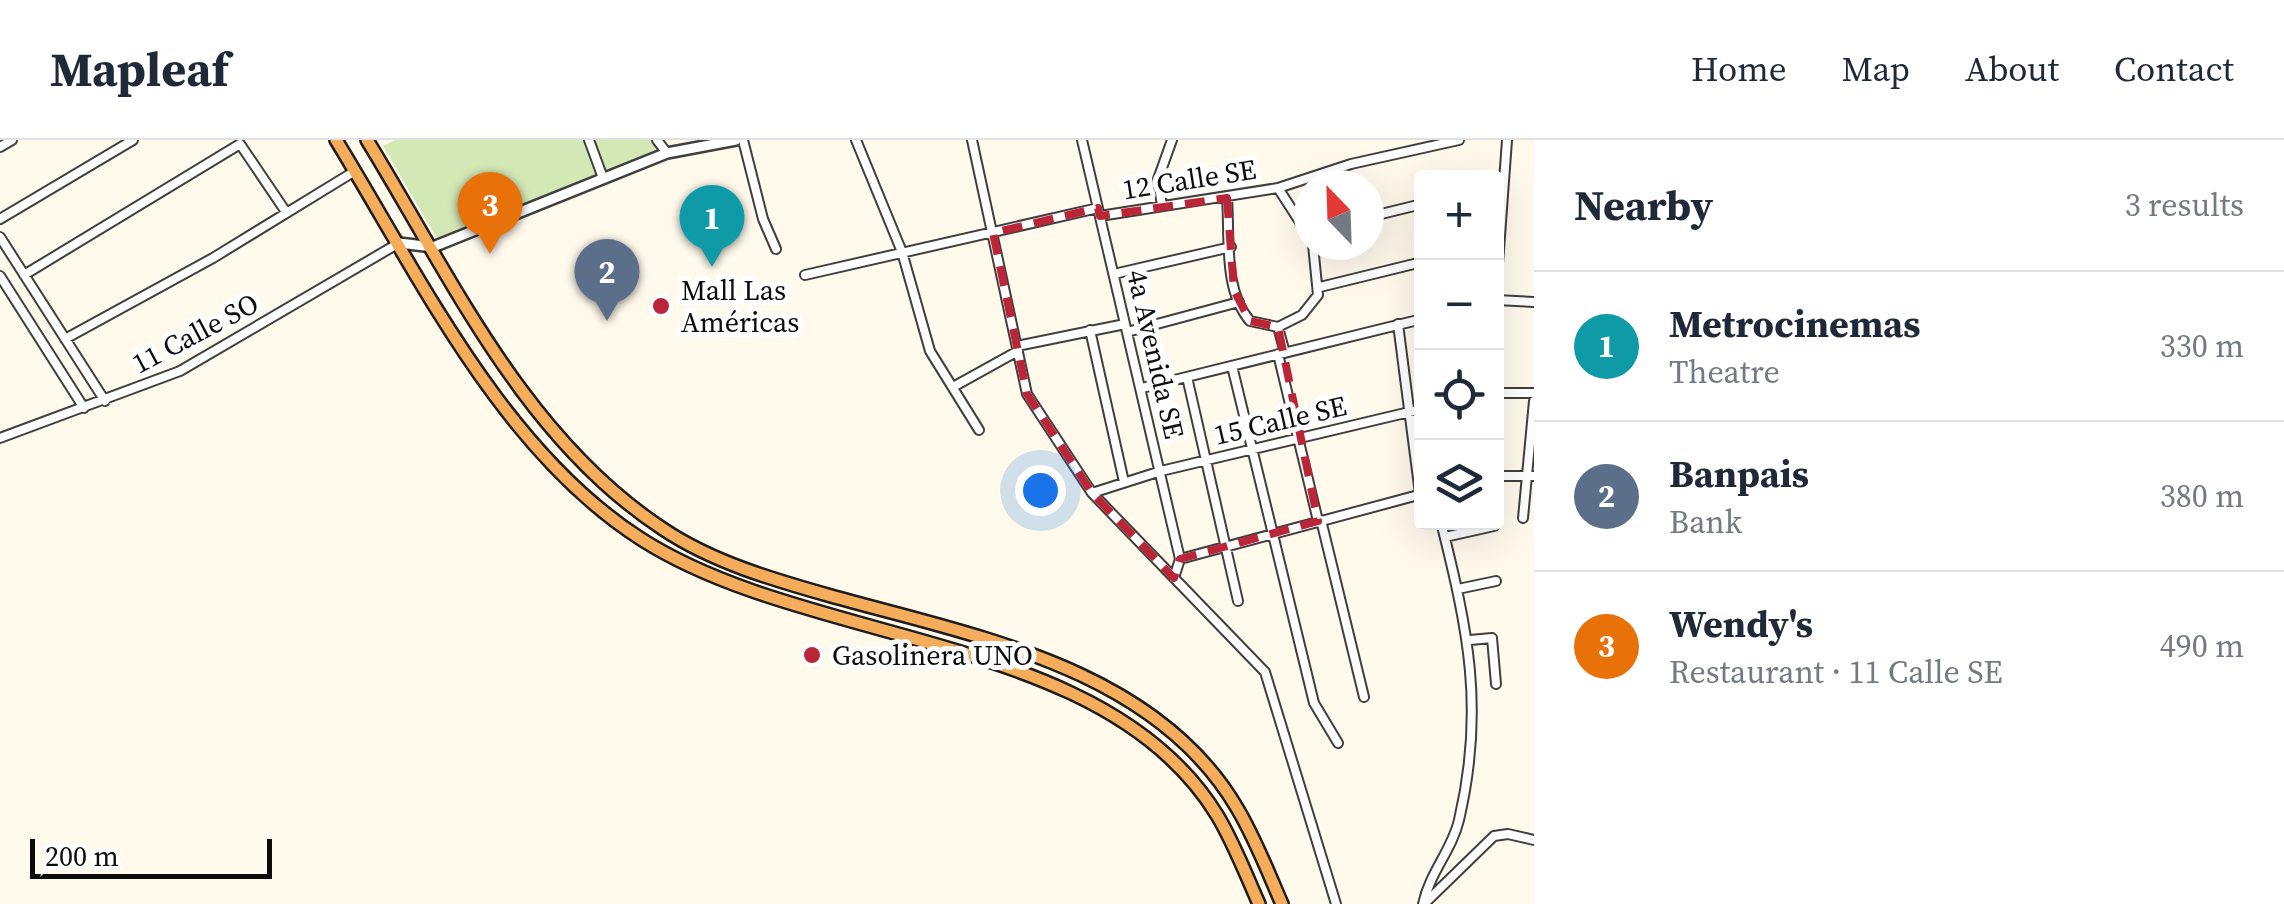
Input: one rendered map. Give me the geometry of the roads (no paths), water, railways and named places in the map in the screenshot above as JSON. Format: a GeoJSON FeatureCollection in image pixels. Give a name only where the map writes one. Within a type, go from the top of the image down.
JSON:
{"type":"FeatureCollection","features":[{"type":"Feature","properties":{"kind":"highway"},"geometry":{"type":"LineString","coordinates":[[336,140],[511,418],[602,512],[676,560],[741,586],[1053,683],[1128,724],[1179,770],[1216,814],[1259,904]]}},
{"type":"Feature","properties":{"kind":"highway"},"geometry":{"type":"LineString","coordinates":[[367,140],[536,412],[571,454],[616,495],[666,532],[719,558],[806,590],[1060,664],[1138,705],[1187,745],[1236,806],[1282,904]]}},
{"type":"Feature","properties":{"kind":"street"},"geometry":{"type":"LineString","coordinates":[[0,148],[12,140]]}},
{"type":"Feature","properties":{"kind":"street"},"geometry":{"type":"LineString","coordinates":[[0,219],[133,140]]}},
{"type":"Feature","properties":{"kind":"street"},"geometry":{"type":"LineString","coordinates":[[589,140],[602,178]]}},
{"type":"Feature","properties":{"kind":"street"},"geometry":{"type":"LineString","coordinates":[[657,140],[667,153]]}},
{"type":"Feature","properties":{"kind":"street"},"geometry":{"type":"LineString","coordinates":[[399,243],[433,247],[667,153],[740,140],[776,250]]}},
{"type":"Feature","properties":{"kind":"street"},"geometry":{"type":"LineString","coordinates":[[856,140],[902,252],[930,351],[979,430]]}},
{"type":"Feature","properties":{"kind":"street"},"geometry":{"type":"LineString","coordinates":[[972,140],[1027,394],[1092,493],[1265,672],[1336,904]]}},
{"type":"Feature","properties":{"kind":"street","name":"4a Avenida SE"},"geometry":{"type":"LineString","coordinates":[[1082,140],[1180,560]]}},
{"type":"Feature","properties":{"kind":"street"},"geometry":{"type":"LineString","coordinates":[[1162,206],[1158,179],[1172,140]]}},
{"type":"Feature","properties":{"kind":"street","name":"12 Calle SE"},"geometry":{"type":"LineString","coordinates":[[805,275],[1099,212],[1228,198],[1278,188],[1351,164],[1459,140]]}},
{"type":"Feature","properties":{"kind":"street"},"geometry":{"type":"LineString","coordinates":[[1502,170],[1507,140]]}},
{"type":"Feature","properties":{"kind":"street"},"geometry":{"type":"LineString","coordinates":[[24,275],[239,142],[286,212]]}},
{"type":"Feature","properties":{"kind":"street"},"geometry":{"type":"LineString","coordinates":[[65,339],[213,258],[354,171]]}},
{"type":"Feature","properties":{"kind":"street"},"geometry":{"type":"LineString","coordinates":[[1278,188],[1294,215]]}},
{"type":"Feature","properties":{"kind":"street"},"geometry":{"type":"LineString","coordinates":[[1228,198],[1239,302],[1250,321],[1278,328],[1312,305],[1320,287],[1316,260]]}},
{"type":"Feature","properties":{"kind":"street"},"geometry":{"type":"LineString","coordinates":[[1384,213],[1414,206]]}},
{"type":"Feature","properties":{"kind":"street"},"geometry":{"type":"LineString","coordinates":[[0,237],[105,401]]}},
{"type":"Feature","properties":{"kind":"street","name":"11 Calle SO"},"geometry":{"type":"LineString","coordinates":[[0,438],[180,371],[399,243]]}},
{"type":"Feature","properties":{"kind":"street"},"geometry":{"type":"LineString","coordinates":[[1114,274],[1231,247]]}},
{"type":"Feature","properties":{"kind":"street"},"geometry":{"type":"LineString","coordinates":[[1320,287],[1414,264]]}},
{"type":"Feature","properties":{"kind":"street"},"geometry":{"type":"LineString","coordinates":[[0,276],[84,408]]}},
{"type":"Feature","properties":{"kind":"street"},"geometry":{"type":"LineString","coordinates":[[1504,300],[1534,302]]}},
{"type":"Feature","properties":{"kind":"street"},"geometry":{"type":"LineString","coordinates":[[953,387],[1017,348],[1239,302]]}},
{"type":"Feature","properties":{"kind":"street"},"geometry":{"type":"LineString","coordinates":[[1142,388],[1414,320]]}},
{"type":"Feature","properties":{"kind":"street"},"geometry":{"type":"LineString","coordinates":[[1398,324],[1414,442]]}},
{"type":"Feature","properties":{"kind":"street"},"geometry":{"type":"LineString","coordinates":[[1278,328],[1298,439],[1364,697]]}},
{"type":"Feature","properties":{"kind":"street"},"geometry":{"type":"LineString","coordinates":[[1090,330],[1124,482]]}},
{"type":"Feature","properties":{"kind":"street"},"geometry":{"type":"LineString","coordinates":[[1232,366],[1314,703],[1338,743]]}},
{"type":"Feature","properties":{"kind":"street"},"geometry":{"type":"LineString","coordinates":[[1187,377],[1238,601]]}},
{"type":"Feature","properties":{"kind":"street"},"geometry":{"type":"LineString","coordinates":[[1504,393],[1534,393]]}},
{"type":"Feature","properties":{"kind":"street"},"geometry":{"type":"LineString","coordinates":[[1523,518],[1534,401]]}},
{"type":"Feature","properties":{"kind":"street","name":"15 Calle SE"},"geometry":{"type":"LineString","coordinates":[[1092,493],[1161,471],[1414,411]]}},
{"type":"Feature","properties":{"kind":"street"},"geometry":{"type":"LineString","coordinates":[[1504,476],[1530,475]]}},
{"type":"Feature","properties":{"kind":"street"},"geometry":{"type":"LineString","coordinates":[[1174,578],[1180,560],[1414,496]]}},
{"type":"Feature","properties":{"kind":"street"},"geometry":{"type":"LineString","coordinates":[[1424,904],[1428,880],[1459,822],[1475,692],[1470,640],[1443,530]]}},
{"type":"Feature","properties":{"kind":"street"},"geometry":{"type":"LineString","coordinates":[[1445,537],[1476,530]]}},
{"type":"Feature","properties":{"kind":"street"},"geometry":{"type":"LineString","coordinates":[[1458,590],[1496,581]]}},
{"type":"Feature","properties":{"kind":"street"},"geometry":{"type":"LineString","coordinates":[[1470,640],[1492,638],[1496,684]]}},
{"type":"Feature","properties":{"kind":"street"},"geometry":{"type":"LineString","coordinates":[[1424,904],[1494,836],[1508,834],[1534,840]]}},
{"type":"Feature","properties":{"kind":"place","name":"Wendy's"},"geometry":{"type":"Point","coordinates":[490,254]}},
{"type":"Feature","properties":{"kind":"place","name":"Metrocinemas"},"geometry":{"type":"Point","coordinates":[712,267]}},
{"type":"Feature","properties":{"kind":"place","name":"Mall Las Américas"},"geometry":{"type":"Point","coordinates":[661,306]}},
{"type":"Feature","properties":{"kind":"place","name":"Banpais"},"geometry":{"type":"Point","coordinates":[607,321]}},
{"type":"Feature","properties":{"kind":"place","name":"Gasolinera UNO"},"geometry":{"type":"Point","coordinates":[812,655]}}]}
